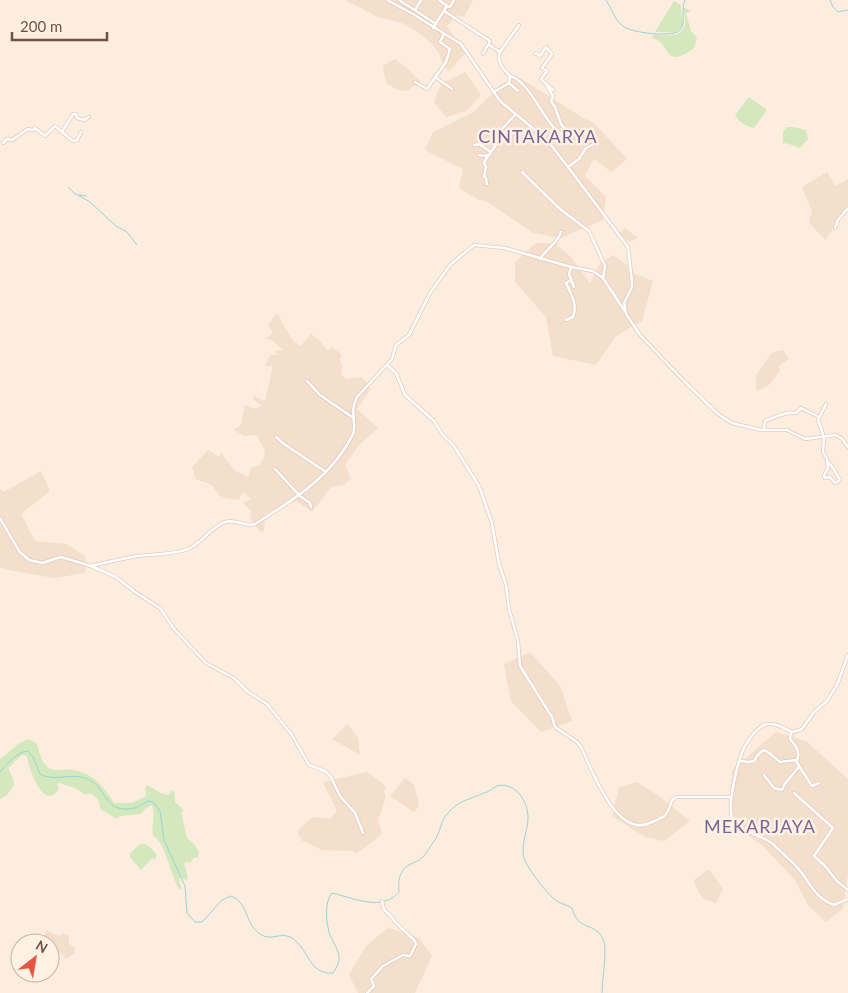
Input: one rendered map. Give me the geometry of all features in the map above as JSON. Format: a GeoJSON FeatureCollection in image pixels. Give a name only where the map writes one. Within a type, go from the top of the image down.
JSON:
{"type":"FeatureCollection","features":[{"type":"Feature","properties":{"kind":"street"},"geometry":{"type":"LineString","coordinates":[[387,0],[413,14],[462,46],[500,101],[548,141],[568,166],[628,248],[632,284],[624,303],[624,310]]}},
{"type":"Feature","properties":{"kind":"street"},"geometry":{"type":"LineString","coordinates":[[399,0],[436,24]]}},
{"type":"Feature","properties":{"kind":"street"},"geometry":{"type":"LineString","coordinates":[[415,10],[421,0]]}},
{"type":"Feature","properties":{"kind":"street"},"geometry":{"type":"LineString","coordinates":[[439,0],[447,6]]}},
{"type":"Feature","properties":{"kind":"street"},"geometry":{"type":"LineString","coordinates":[[433,28],[447,6],[450,7],[454,0]]}},
{"type":"Feature","properties":{"kind":"street"},"geometry":{"type":"LineString","coordinates":[[444,11],[490,41],[483,54]]}},
{"type":"Feature","properties":{"kind":"street"},"geometry":{"type":"LineString","coordinates":[[519,25],[500,52],[498,61],[510,76],[516,78],[530,93],[557,132],[566,136],[568,140],[572,133],[561,124],[551,101],[553,96],[547,85]]}},
{"type":"Feature","properties":{"kind":"street"},"geometry":{"type":"LineString","coordinates":[[415,82],[427,89],[445,64],[449,50],[440,42],[444,34]]}},
{"type":"Feature","properties":{"kind":"street"},"geometry":{"type":"LineString","coordinates":[[489,45],[500,52]]}},
{"type":"Feature","properties":{"kind":"street"},"geometry":{"type":"LineString","coordinates":[[535,54],[540,56],[546,47],[552,54],[542,68],[546,71],[541,79],[553,90]]}},
{"type":"Feature","properties":{"kind":"street"},"geometry":{"type":"LineString","coordinates":[[509,83],[510,76]]}},
{"type":"Feature","properties":{"kind":"street"},"geometry":{"type":"LineString","coordinates":[[435,77],[452,89]]}},
{"type":"Feature","properties":{"kind":"street"},"geometry":{"type":"LineString","coordinates":[[494,92],[509,83]]}},
{"type":"Feature","properties":{"kind":"street"},"geometry":{"type":"LineString","coordinates":[[509,83],[518,91]]}},
{"type":"Feature","properties":{"kind":"street"},"geometry":{"type":"LineString","coordinates":[[62,132],[73,114],[76,114],[77,118],[85,120],[89,117]]}},
{"type":"Feature","properties":{"kind":"street"},"geometry":{"type":"LineString","coordinates":[[487,184],[487,178],[484,177],[486,168],[484,162],[503,135],[501,130],[515,114]]}},
{"type":"Feature","properties":{"kind":"street"},"geometry":{"type":"LineString","coordinates":[[3,143],[7,139],[12,140],[28,129],[33,130],[35,128],[46,136],[54,126],[68,139],[73,141],[77,140],[81,132]]}},
{"type":"Feature","properties":{"kind":"street"},"geometry":{"type":"LineString","coordinates":[[474,146],[479,144],[490,153]]}},
{"type":"Feature","properties":{"kind":"street"},"geometry":{"type":"LineString","coordinates":[[568,166],[579,159],[586,148],[594,144]]}},
{"type":"Feature","properties":{"kind":"street"},"geometry":{"type":"LineString","coordinates":[[479,155],[485,156],[490,153]]}},
{"type":"Feature","properties":{"kind":"street"},"geometry":{"type":"LineString","coordinates":[[522,172],[560,209],[589,231],[605,266],[603,278]]}},
{"type":"Feature","properties":{"kind":"street"},"geometry":{"type":"LineString","coordinates":[[835,228],[838,220],[848,208]]}},
{"type":"Feature","properties":{"kind":"street"},"geometry":{"type":"LineString","coordinates":[[540,259],[544,252],[558,239],[561,232]]}},
{"type":"Feature","properties":{"kind":"street"},"geometry":{"type":"LineString","coordinates":[[91,566],[137,556],[184,550],[196,545],[209,532],[225,522],[235,521],[252,525],[300,496],[334,463],[354,433],[353,405],[357,397],[393,357],[396,345],[409,335],[430,293],[450,265],[472,246],[481,245],[505,248],[540,259],[593,271],[603,278],[646,342],[718,414],[732,422],[764,430],[787,430],[805,439],[838,436],[848,447]]}},
{"type":"Feature","properties":{"kind":"street"},"geometry":{"type":"LineString","coordinates":[[571,267],[569,274],[574,286]]}},
{"type":"Feature","properties":{"kind":"street"},"geometry":{"type":"LineString","coordinates":[[566,320],[574,315],[575,309],[574,299],[566,283],[571,280]]}},
{"type":"Feature","properties":{"kind":"street"},"geometry":{"type":"LineString","coordinates":[[387,364],[396,373],[405,394],[434,421],[442,434],[454,446],[479,486],[492,523],[499,564],[506,585],[509,609],[518,641],[520,666],[552,717],[556,727],[579,744],[614,810],[635,826],[639,826],[649,824],[667,814],[672,800],[676,797],[730,797]]}},
{"type":"Feature","properties":{"kind":"street"},"geometry":{"type":"LineString","coordinates":[[306,381],[352,418]]}},
{"type":"Feature","properties":{"kind":"street"},"geometry":{"type":"LineString","coordinates":[[826,404],[819,417],[827,461],[825,478],[830,477],[835,483],[840,480],[827,461]]}},
{"type":"Feature","properties":{"kind":"street"},"geometry":{"type":"LineString","coordinates":[[764,430],[767,419],[778,417],[786,412],[796,413],[802,408],[819,417]]}},
{"type":"Feature","properties":{"kind":"street"},"geometry":{"type":"LineString","coordinates":[[276,437],[326,472]]}},
{"type":"Feature","properties":{"kind":"street"},"geometry":{"type":"LineString","coordinates":[[275,469],[300,496],[310,503],[311,507]]}},
{"type":"Feature","properties":{"kind":"street"},"geometry":{"type":"LineString","coordinates":[[0,518],[19,551],[32,561],[42,563],[61,557],[91,566],[116,577],[160,608],[174,629],[206,663],[234,678],[248,692],[266,704],[292,735],[309,765],[324,771],[331,777],[340,796],[355,813],[364,833]]}},
{"type":"Feature","properties":{"kind":"street"},"geometry":{"type":"LineString","coordinates":[[848,655],[837,685],[826,702],[814,712],[802,729],[791,732],[774,724],[764,725],[745,746],[730,797],[731,813],[734,821],[750,833],[774,845],[802,873],[810,887],[819,896],[834,905],[848,900]]}},
{"type":"Feature","properties":{"kind":"street"},"geometry":{"type":"LineString","coordinates":[[791,732],[790,739],[799,756],[796,760]]}},
{"type":"Feature","properties":{"kind":"street"},"geometry":{"type":"LineString","coordinates":[[740,761],[754,761],[762,750],[768,752],[780,762],[796,760]]}},
{"type":"Feature","properties":{"kind":"street"},"geometry":{"type":"LineString","coordinates":[[796,760],[812,786],[819,783]]}},
{"type":"Feature","properties":{"kind":"street"},"geometry":{"type":"LineString","coordinates":[[764,775],[774,788],[781,791],[799,766]]}},
{"type":"Feature","properties":{"kind":"street"},"geometry":{"type":"LineString","coordinates":[[794,793],[833,828],[814,856],[848,890]]}},
{"type":"Feature","properties":{"kind":"street"},"geometry":{"type":"LineString","coordinates":[[366,993],[374,985],[371,979],[381,967],[401,956],[410,956],[416,944],[410,935],[394,922],[383,906],[382,901]]}},
{"type":"Feature","properties":{"kind":"shaded area"},"geometry":{"type":"Polygon","coordinates":[[[345,0],[473,0],[464,17],[457,15],[447,26],[465,54],[448,72],[443,65],[439,53],[418,32],[402,23],[378,17],[345,0]]]}},
{"type":"Feature","properties":{"kind":"shaded area"},"geometry":{"type":"Polygon","coordinates":[[[395,59],[421,82],[407,91],[398,90],[386,83],[383,66],[395,59]]]}},
{"type":"Feature","properties":{"kind":"shaded area"},"geometry":{"type":"Polygon","coordinates":[[[465,72],[481,95],[466,111],[446,117],[434,102],[441,84],[465,72]]]}},
{"type":"Feature","properties":{"kind":"shaded area"},"geometry":{"type":"Polygon","coordinates":[[[517,76],[595,124],[627,159],[611,172],[594,159],[585,176],[606,197],[603,220],[561,238],[533,233],[488,202],[477,199],[459,188],[463,169],[425,150],[433,132],[474,112],[502,84],[517,76]]]}},
{"type":"Feature","properties":{"kind":"shaded area"},"geometry":{"type":"Polygon","coordinates":[[[827,172],[836,186],[848,179],[848,211],[846,210],[825,240],[809,222],[812,212],[802,187],[827,172]]]}},
{"type":"Feature","properties":{"kind":"shaded area"},"geometry":{"type":"Polygon","coordinates":[[[625,228],[638,238],[630,242],[619,233],[625,228]]]}},
{"type":"Feature","properties":{"kind":"shaded area"},"geometry":{"type":"Polygon","coordinates":[[[536,243],[554,243],[570,256],[590,283],[600,264],[613,255],[625,263],[631,272],[653,281],[642,321],[616,336],[596,365],[553,356],[546,317],[515,282],[515,262],[536,243]]]}},
{"type":"Feature","properties":{"kind":"shaded area"},"geometry":{"type":"Polygon","coordinates":[[[277,313],[293,341],[301,346],[311,334],[328,351],[331,347],[342,354],[340,359],[341,374],[346,379],[362,377],[371,389],[357,409],[378,428],[359,445],[345,465],[351,478],[344,485],[331,487],[312,512],[296,501],[265,514],[264,531],[260,532],[250,517],[251,511],[243,503],[251,499],[244,492],[239,500],[225,498],[219,495],[212,485],[196,479],[192,467],[208,450],[219,457],[221,453],[235,471],[248,477],[251,468],[259,465],[263,460],[265,450],[256,435],[244,436],[234,430],[241,425],[245,405],[255,409],[262,406],[253,399],[254,396],[265,401],[273,366],[265,366],[270,355],[278,355],[274,351],[283,350],[273,341],[264,338],[273,332],[268,325],[277,313]]]}},
{"type":"Feature","properties":{"kind":"shaded area"},"geometry":{"type":"Polygon","coordinates":[[[783,350],[789,359],[778,366],[780,370],[769,385],[756,392],[756,376],[771,353],[783,350]]]}},
{"type":"Feature","properties":{"kind":"shaded area"},"geometry":{"type":"Polygon","coordinates":[[[41,471],[50,491],[21,514],[35,541],[66,544],[85,556],[85,573],[54,578],[0,567],[0,489],[4,492],[41,471]]]}},
{"type":"Feature","properties":{"kind":"shaded area"},"geometry":{"type":"Polygon","coordinates":[[[530,652],[560,686],[572,721],[541,732],[511,701],[504,664],[530,652]]]}},
{"type":"Feature","properties":{"kind":"shaded area"},"geometry":{"type":"Polygon","coordinates":[[[348,724],[358,738],[360,755],[332,739],[348,724]]]}},
{"type":"Feature","properties":{"kind":"shaded area"},"geometry":{"type":"Polygon","coordinates":[[[776,732],[806,741],[848,779],[848,874],[843,908],[826,922],[808,905],[795,880],[765,848],[731,822],[732,770],[776,732]]]}},
{"type":"Feature","properties":{"kind":"shaded area"},"geometry":{"type":"Polygon","coordinates":[[[367,772],[386,788],[384,792],[386,797],[378,821],[382,833],[380,836],[356,854],[353,851],[322,850],[301,840],[301,837],[298,835],[299,829],[312,817],[330,819],[337,811],[323,782],[367,772]]]}},
{"type":"Feature","properties":{"kind":"shaded area"},"geometry":{"type":"Polygon","coordinates":[[[405,778],[415,787],[419,806],[414,812],[390,796],[405,778]]]}},
{"type":"Feature","properties":{"kind":"shaded area"},"geometry":{"type":"Polygon","coordinates":[[[637,782],[659,796],[690,821],[664,841],[645,837],[612,816],[619,787],[637,782]]]}},
{"type":"Feature","properties":{"kind":"shaded area"},"geometry":{"type":"Polygon","coordinates":[[[709,869],[723,889],[716,903],[704,899],[697,890],[694,880],[709,869]]]}},
{"type":"Feature","properties":{"kind":"shaded area"},"geometry":{"type":"Polygon","coordinates":[[[388,928],[419,938],[432,956],[415,993],[358,993],[349,975],[366,946],[388,928]]]}},
{"type":"Feature","properties":{"kind":"shaded area"},"geometry":{"type":"Polygon","coordinates":[[[63,933],[69,936],[69,944],[75,948],[75,953],[66,959],[60,953],[60,935],[63,933]]]}},
{"type":"Feature","properties":{"kind":"green space"},"geometry":{"type":"Polygon","coordinates":[[[674,1],[681,5],[682,27],[672,32],[655,32],[674,1]]]}},
{"type":"Feature","properties":{"kind":"green space"},"geometry":{"type":"Polygon","coordinates":[[[683,7],[691,11],[686,13],[691,31],[697,38],[694,48],[677,57],[669,54],[663,45],[652,38],[653,35],[677,34],[683,29],[685,15],[683,7]]]}},
{"type":"Feature","properties":{"kind":"green space"},"geometry":{"type":"Polygon","coordinates":[[[749,97],[767,110],[754,128],[743,124],[735,115],[749,97]]]}},
{"type":"Feature","properties":{"kind":"green space"},"geometry":{"type":"Polygon","coordinates":[[[787,127],[806,130],[808,139],[800,148],[783,143],[783,132],[787,127]]]}},
{"type":"Feature","properties":{"kind":"green space"},"geometry":{"type":"Polygon","coordinates":[[[29,739],[37,744],[41,757],[49,768],[54,770],[75,770],[89,775],[101,786],[114,803],[132,803],[146,796],[145,788],[147,785],[163,794],[169,795],[172,790],[174,791],[175,802],[184,810],[181,812],[187,838],[195,845],[199,853],[198,857],[194,858],[190,863],[184,863],[188,877],[187,880],[180,878],[179,881],[182,889],[180,890],[177,884],[161,844],[153,836],[154,813],[152,805],[141,814],[120,816],[117,819],[100,809],[98,799],[95,796],[90,793],[86,795],[75,788],[59,783],[57,784],[59,789],[53,795],[48,796],[38,786],[30,769],[27,756],[22,755],[8,768],[14,785],[7,795],[0,799],[0,759],[21,742],[29,739]]]}},
{"type":"Feature","properties":{"kind":"green space"},"geometry":{"type":"Polygon","coordinates":[[[140,844],[146,844],[157,854],[155,860],[152,858],[141,870],[130,857],[130,853],[140,844]]]}},
{"type":"Feature","properties":{"kind":"waterway"},"geometry":{"type":"LineString","coordinates":[[606,0],[615,17],[623,26],[634,31],[652,34],[670,34],[680,30],[683,23],[685,0]]}},
{"type":"Feature","properties":{"kind":"waterway"},"geometry":{"type":"LineString","coordinates":[[830,0],[838,12],[848,10]]}},
{"type":"Feature","properties":{"kind":"waterway"},"geometry":{"type":"LineString","coordinates":[[68,187],[74,193],[90,202],[116,226],[127,232],[137,245]]}},
{"type":"Feature","properties":{"kind":"waterway"},"geometry":{"type":"LineString","coordinates":[[79,195],[86,196]]}},
{"type":"Feature","properties":{"kind":"waterway"},"geometry":{"type":"LineString","coordinates":[[0,772],[16,756],[28,751],[33,757],[40,774],[51,777],[74,776],[85,778],[93,782],[111,804],[117,807],[124,809],[135,808],[148,801],[153,802],[160,811],[164,840],[185,886],[187,913],[195,922],[202,922],[222,900],[231,896],[241,903],[255,930],[268,937],[288,936],[292,938],[302,948],[314,966],[325,973],[333,973],[339,958],[330,935],[327,919],[327,907],[332,893],[367,902],[384,901],[392,898],[399,892],[399,879],[404,869],[424,856],[437,837],[443,819],[452,809],[460,803],[488,792],[497,786],[508,786],[520,795],[527,809],[528,822],[523,848],[527,865],[549,894],[558,902],[572,908],[579,921],[593,928],[601,935],[605,947],[602,993]]}},
{"type":"Feature","properties":{"kind":"district","name":"CINTAKARYA"},"geometry":{"type":"Point","coordinates":[538,137]}},
{"type":"Feature","properties":{"kind":"district","name":"MEKARJAYA"},"geometry":{"type":"Point","coordinates":[760,827]}}]}
